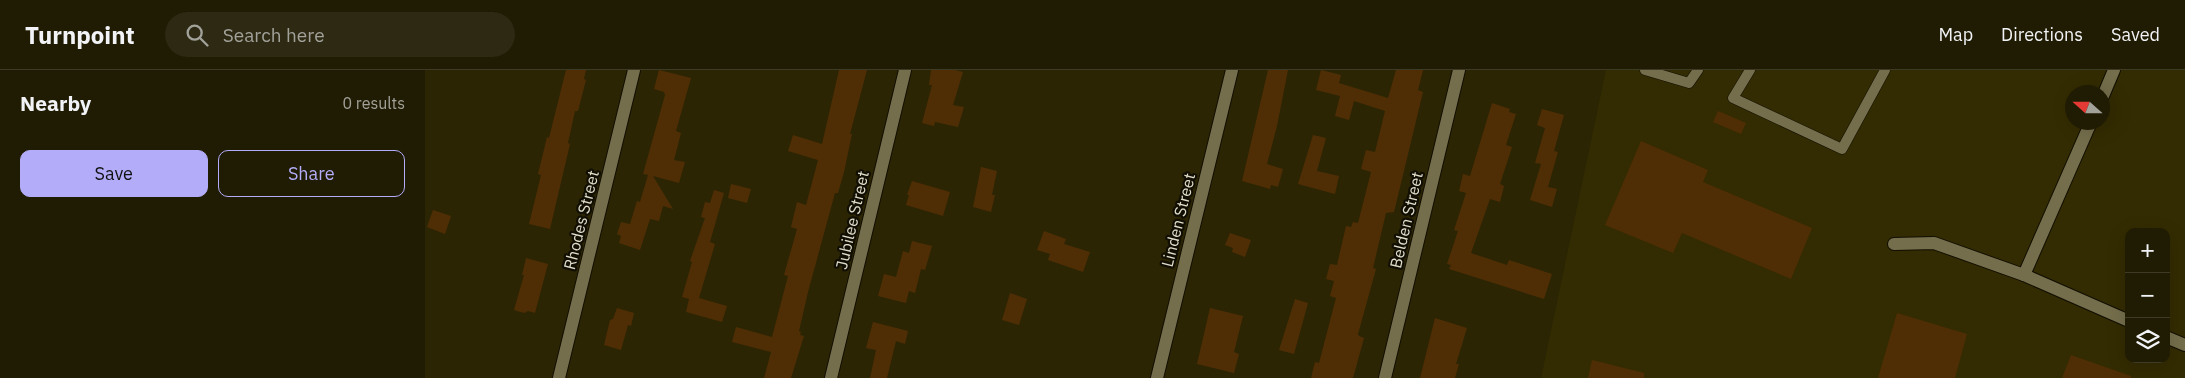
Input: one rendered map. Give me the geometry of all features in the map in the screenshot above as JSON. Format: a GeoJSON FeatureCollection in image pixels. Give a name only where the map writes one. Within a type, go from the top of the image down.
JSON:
{"type":"FeatureCollection","features":[{"type":"Feature","properties":{"kind":"street","name":"Rhodes Street"},"geometry":{"type":"LineString","coordinates":[[559,378],[635,70]]}},
{"type":"Feature","properties":{"kind":"street","name":"Jubilee Street"},"geometry":{"type":"LineString","coordinates":[[831,378],[905,70]]}},
{"type":"Feature","properties":{"kind":"street","name":"Linden Street"},"geometry":{"type":"LineString","coordinates":[[1157,378],[1232,70]]}},
{"type":"Feature","properties":{"kind":"street","name":"Belden Street"},"geometry":{"type":"LineString","coordinates":[[1385,378],[1459,70]]}},
{"type":"Feature","properties":{"kind":"street"},"geometry":{"type":"LineString","coordinates":[[2108,85],[2114,70]]}},
{"type":"Feature","properties":{"kind":"street"},"geometry":{"type":"LineString","coordinates":[[2024,275],[2087,130]]}},
{"type":"Feature","properties":{"kind":"street"},"geometry":{"type":"LineString","coordinates":[[1894,244],[1934,243],[2024,275],[2125,319]]}},
{"type":"Feature","properties":{"kind":"street"},"geometry":{"type":"LineString","coordinates":[[2170,339],[2185,345]]}},
{"type":"Feature","properties":{"kind":"lane"},"geometry":{"type":"LineString","coordinates":[[1645,70],[1689,83],[1698,70]]}},
{"type":"Feature","properties":{"kind":"lane"},"geometry":{"type":"LineString","coordinates":[[1750,70],[1733,98],[1842,149],[1885,70]]}},
{"type":"Feature","properties":{"kind":"shaded area"},"geometry":{"type":"Polygon","coordinates":[[[1606,70],[2185,70],[2185,378],[1541,378],[1606,70]]]}},
{"type":"Feature","properties":{"kind":"building"},"geometry":{"type":"Polygon","coordinates":[[[566,70],[586,70],[584,79],[586,80],[578,111],[575,111],[568,143],[570,144],[550,229],[529,224],[541,175],[538,174],[566,70]]]}},
{"type":"Feature","properties":{"kind":"building"},"geometry":{"type":"Polygon","coordinates":[[[659,70],[691,78],[676,131],[681,133],[674,160],[685,162],[679,183],[653,176],[673,209],[663,206],[659,221],[650,219],[640,250],[619,243],[621,236],[617,234],[621,222],[630,224],[637,201],[640,202],[648,175],[643,174],[665,95],[664,92],[654,89],[659,70]]]}},
{"type":"Feature","properties":{"kind":"building"},"geometry":{"type":"Polygon","coordinates":[[[839,70],[867,70],[850,134],[852,134],[844,172],[838,193],[835,193],[808,292],[799,331],[801,332],[800,335],[804,336],[791,378],[764,378],[771,352],[732,342],[736,327],[772,337],[788,276],[784,275],[797,229],[791,227],[797,202],[806,205],[818,160],[788,151],[793,135],[822,144],[839,70]]]}},
{"type":"Feature","properties":{"kind":"building"},"geometry":{"type":"Polygon","coordinates":[[[931,70],[963,72],[953,105],[964,107],[958,127],[935,122],[934,126],[922,123],[932,85],[929,85],[931,70]]]}},
{"type":"Feature","properties":{"kind":"building"},"geometry":{"type":"Polygon","coordinates":[[[1268,70],[1288,70],[1267,164],[1283,169],[1278,187],[1271,185],[1270,189],[1242,181],[1268,70]]]}},
{"type":"Feature","properties":{"kind":"building"},"geometry":{"type":"Polygon","coordinates":[[[1321,70],[1341,75],[1339,83],[1388,98],[1396,70],[1423,70],[1418,90],[1423,92],[1394,212],[1386,213],[1373,268],[1376,269],[1358,334],[1364,338],[1353,378],[1311,378],[1315,362],[1319,363],[1336,298],[1330,296],[1334,281],[1326,279],[1330,264],[1337,265],[1346,226],[1351,227],[1353,222],[1358,223],[1371,172],[1361,169],[1366,150],[1375,152],[1385,111],[1354,101],[1349,120],[1335,116],[1340,96],[1316,90],[1321,70]]]}},
{"type":"Feature","properties":{"kind":"building"},"geometry":{"type":"Polygon","coordinates":[[[1492,103],[1510,109],[1509,112],[1516,114],[1506,145],[1512,147],[1500,184],[1504,186],[1500,202],[1490,199],[1471,253],[1507,265],[1509,260],[1552,274],[1544,299],[1449,269],[1451,265],[1447,264],[1458,231],[1454,230],[1466,193],[1459,191],[1463,174],[1470,176],[1492,103]]]}},
{"type":"Feature","properties":{"kind":"building"},"geometry":{"type":"Polygon","coordinates":[[[1542,109],[1564,115],[1554,151],[1558,152],[1548,187],[1557,189],[1552,207],[1530,200],[1541,164],[1535,163],[1545,128],[1537,125],[1542,109]]]}},
{"type":"Feature","properties":{"kind":"building"},"geometry":{"type":"Polygon","coordinates":[[[1718,111],[1746,123],[1741,134],[1713,122],[1718,111]]]}},
{"type":"Feature","properties":{"kind":"building"},"geometry":{"type":"Polygon","coordinates":[[[1313,135],[1326,138],[1317,171],[1339,176],[1335,194],[1298,184],[1313,135]]]}},
{"type":"Feature","properties":{"kind":"building"},"geometry":{"type":"Polygon","coordinates":[[[1641,141],[1708,170],[1703,182],[1812,228],[1791,279],[1682,233],[1673,253],[1605,225],[1641,141]]]}},
{"type":"Feature","properties":{"kind":"building"},"geometry":{"type":"Polygon","coordinates":[[[981,167],[997,171],[991,212],[973,207],[981,167]]]}},
{"type":"Feature","properties":{"kind":"building"},"geometry":{"type":"Polygon","coordinates":[[[912,181],[950,192],[943,216],[906,205],[912,181]]]}},
{"type":"Feature","properties":{"kind":"building"},"geometry":{"type":"Polygon","coordinates":[[[731,184],[751,189],[747,203],[728,198],[731,184]]]}},
{"type":"Feature","properties":{"kind":"building"},"geometry":{"type":"Polygon","coordinates":[[[714,190],[724,193],[710,242],[715,244],[699,298],[727,306],[722,322],[686,312],[689,299],[682,297],[692,262],[690,261],[705,218],[701,217],[705,202],[710,203],[714,190]]]}},
{"type":"Feature","properties":{"kind":"building"},"geometry":{"type":"Polygon","coordinates":[[[433,210],[451,216],[445,234],[427,227],[433,210]]]}},
{"type":"Feature","properties":{"kind":"building"},"geometry":{"type":"Polygon","coordinates":[[[1044,231],[1066,239],[1064,244],[1090,252],[1083,272],[1048,260],[1050,254],[1037,250],[1044,231]]]}},
{"type":"Feature","properties":{"kind":"building"},"geometry":{"type":"Polygon","coordinates":[[[1230,233],[1251,240],[1245,257],[1232,252],[1233,248],[1225,245],[1230,233]]]}},
{"type":"Feature","properties":{"kind":"building"},"geometry":{"type":"Polygon","coordinates":[[[912,241],[932,246],[925,270],[921,269],[915,293],[909,291],[906,303],[878,296],[884,274],[896,277],[903,251],[909,253],[912,241]]]}},
{"type":"Feature","properties":{"kind":"building"},"geometry":{"type":"Polygon","coordinates":[[[526,258],[548,264],[535,313],[528,311],[524,313],[514,310],[524,275],[522,275],[526,258]]]}},
{"type":"Feature","properties":{"kind":"building"},"geometry":{"type":"Polygon","coordinates":[[[1010,293],[1027,299],[1019,325],[1002,320],[1010,293]]]}},
{"type":"Feature","properties":{"kind":"building"},"geometry":{"type":"Polygon","coordinates":[[[1295,299],[1308,303],[1294,354],[1279,350],[1295,299]]]}},
{"type":"Feature","properties":{"kind":"building"},"geometry":{"type":"Polygon","coordinates":[[[617,308],[634,313],[631,326],[628,325],[621,350],[604,345],[610,320],[613,319],[617,308]]]}},
{"type":"Feature","properties":{"kind":"building"},"geometry":{"type":"Polygon","coordinates":[[[1210,308],[1243,316],[1234,352],[1239,354],[1234,373],[1197,364],[1210,308]]]}},
{"type":"Feature","properties":{"kind":"building"},"geometry":{"type":"Polygon","coordinates":[[[1897,313],[1967,334],[1955,378],[1878,378],[1897,313]]]}},
{"type":"Feature","properties":{"kind":"building"},"geometry":{"type":"Polygon","coordinates":[[[1435,318],[1467,328],[1456,364],[1459,364],[1455,378],[1420,378],[1435,318]]]}},
{"type":"Feature","properties":{"kind":"building"},"geometry":{"type":"Polygon","coordinates":[[[873,322],[908,331],[905,344],[896,341],[887,378],[870,378],[876,350],[866,348],[873,322]]]}},
{"type":"Feature","properties":{"kind":"building"},"geometry":{"type":"Polygon","coordinates":[[[2071,355],[2131,376],[2131,378],[2062,378],[2071,355]]]}},
{"type":"Feature","properties":{"kind":"building"},"geometry":{"type":"Polygon","coordinates":[[[1592,360],[1644,373],[1644,378],[1588,378],[1592,360]]]}}]}
